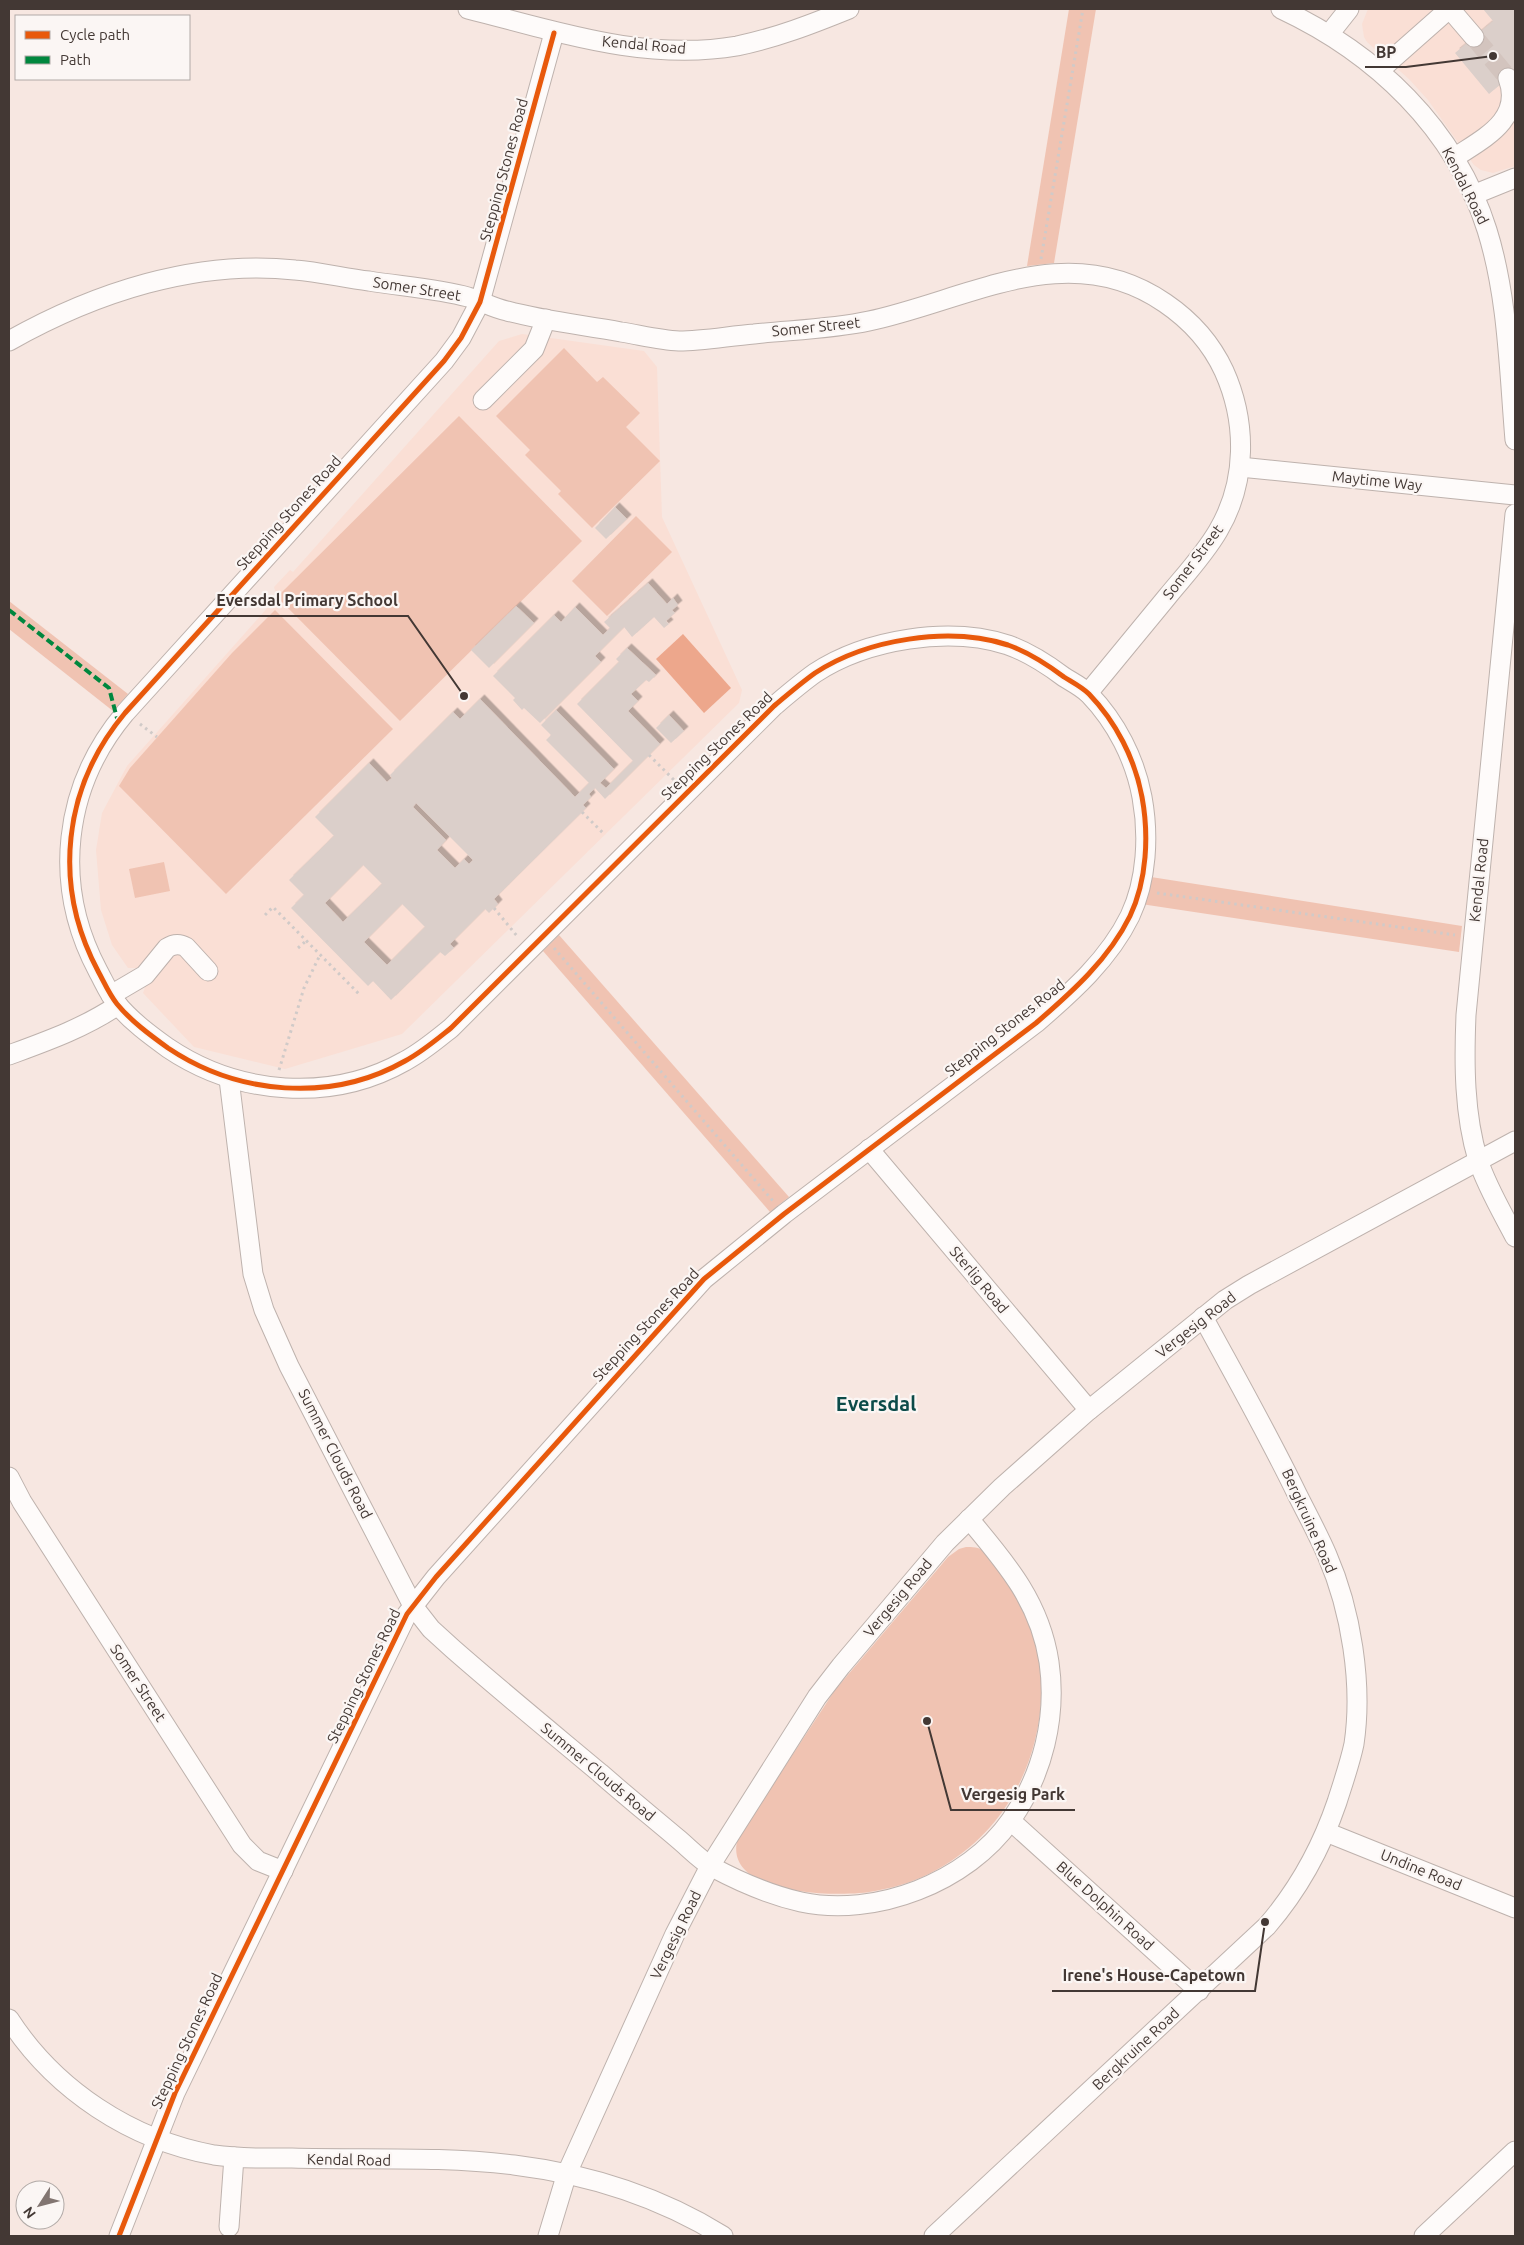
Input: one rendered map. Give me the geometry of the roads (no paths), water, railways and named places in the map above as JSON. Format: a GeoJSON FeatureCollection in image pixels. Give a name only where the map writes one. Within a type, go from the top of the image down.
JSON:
{"type":"FeatureCollection","features":[{"type":"Feature","properties":{"kind":"street","name":"Kendal Road"},"geometry":{"type":"LineString","coordinates":[[468,9],[530,24],[554,33],[623,46],[668,50],[699,50],[736,46],[770,38],[849,9]]}},
{"type":"Feature","properties":{"kind":"street","name":"Kendal Road"},"geometry":{"type":"LineString","coordinates":[[1281,9],[1330,33],[1380,70],[1415,105],[1454,158],[1473,195],[1487,230],[1504,307],[1515,440]]}},
{"type":"Feature","properties":{"kind":"street"},"geometry":{"type":"LineString","coordinates":[[1330,33],[1349,9]]}},
{"type":"Feature","properties":{"kind":"street"},"geometry":{"type":"LineString","coordinates":[[1380,70],[1450,9],[1474,37]]}},
{"type":"Feature","properties":{"kind":"street","name":"Stepping Stones Road"},"geometry":{"type":"LineString","coordinates":[[119,2236],[175,2093],[407,1614],[413,1606],[436,1577],[530,1475],[704,1279],[784,1214],[1036,1023],[1070,994],[1116,940],[1130,915],[1139,891],[1145,851],[1145,816],[1139,781],[1125,746],[1107,716],[1088,693],[1047,664],[1009,646],[970,638],[929,637],[892,642],[847,658],[816,673],[774,706],[451,1028],[426,1048],[387,1069],[354,1082],[319,1088],[274,1087],[229,1079],[185,1059],[150,1036],[114,1000],[81,935],[75,913],[70,870],[74,814],[93,760],[104,740],[125,713],[444,361],[461,338],[480,302],[554,33]]}},
{"type":"Feature","properties":{"kind":"street"},"geometry":{"type":"LineString","coordinates":[[1454,158],[1494,132],[1506,120],[1514,98],[1508,78]]}},
{"type":"Feature","properties":{"kind":"street"},"geometry":{"type":"LineString","coordinates":[[1473,195],[1515,178]]}},
{"type":"Feature","properties":{"kind":"street","name":"Somer Street"},"geometry":{"type":"LineString","coordinates":[[9,341],[49,318],[97,298],[175,278],[241,269],[293,269],[466,297],[503,310],[546,319],[678,341],[843,326],[872,321],[998,283],[1038,274],[1070,272],[1116,280],[1158,298],[1176,311],[1194,327],[1210,348],[1230,385],[1240,425],[1240,467],[1229,509],[1209,545],[1088,693]]}},
{"type":"Feature","properties":{"kind":"street"},"geometry":{"type":"LineString","coordinates":[[483,400],[534,349],[546,319]]}},
{"type":"Feature","properties":{"kind":"street","name":"Maytime Way"},"geometry":{"type":"LineString","coordinates":[[1240,467],[1515,495]]}},
{"type":"Feature","properties":{"kind":"street","name":"Kendal Road"},"geometry":{"type":"LineString","coordinates":[[1515,514],[1473,937],[1464,1054],[1465,1086],[1478,1160],[1515,1237]]}},
{"type":"Feature","properties":{"kind":"street"},"geometry":{"type":"LineString","coordinates":[[9,1055],[73,1031],[97,1019],[114,1000],[145,975],[167,948],[172,945],[186,947],[208,971]]}},
{"type":"Feature","properties":{"kind":"street","name":"Summer Clouds Road"},"geometry":{"type":"LineString","coordinates":[[229,1079],[253,1274],[264,1310],[289,1366],[413,1606],[431,1629],[453,1649],[710,1866],[768,1893],[803,1902],[835,1906],[863,1905],[893,1899],[920,1890],[946,1877],[980,1852],[1011,1821],[1028,1792],[1040,1763],[1048,1733],[1052,1698],[1049,1661],[1040,1625],[1028,1596],[1009,1566],[969,1519]]}},
{"type":"Feature","properties":{"kind":"street","name":"Vergesig Road"},"geometry":{"type":"LineString","coordinates":[[548,2236],[568,2173],[675,1934],[710,1866],[823,1689],[945,1543],[1002,1487],[1089,1410],[1225,1300],[1249,1285],[1515,1141]]}},
{"type":"Feature","properties":{"kind":"street","name":"Sterlig Road"},"geometry":{"type":"LineString","coordinates":[[869,1149],[1089,1410]]}},
{"type":"Feature","properties":{"kind":"street","name":"Bergkruine Road"},"geometry":{"type":"LineString","coordinates":[[934,2236],[1199,1991],[1280,1911],[1326,1832],[1347,1772],[1354,1744],[1356,1681],[1350,1634],[1328,1556],[1284,1466],[1203,1317]]}},
{"type":"Feature","properties":{"kind":"street","name":"Somer Street"},"geometry":{"type":"LineString","coordinates":[[9,1477],[28,1510],[242,1846],[251,1857],[282,1871]]}},
{"type":"Feature","properties":{"kind":"street","name":"Blue Dolphin Road"},"geometry":{"type":"LineString","coordinates":[[1011,1821],[1199,1991]]}},
{"type":"Feature","properties":{"kind":"street","name":"Undine Road"},"geometry":{"type":"LineString","coordinates":[[1326,1832],[1515,1908]]}},
{"type":"Feature","properties":{"kind":"street","name":"Kendal Road"},"geometry":{"type":"LineString","coordinates":[[9,2019],[28,2047],[80,2096],[120,2122],[157,2138],[200,2152],[234,2157],[483,2162],[568,2173],[643,2197],[708,2227],[722,2236]]}},
{"type":"Feature","properties":{"kind":"street"},"geometry":{"type":"LineString","coordinates":[[1424,2236],[1515,2151]]}},
{"type":"Feature","properties":{"kind":"street"},"geometry":{"type":"LineString","coordinates":[[229,2227],[234,2157]]}},
{"type":"Feature","properties":{"kind":"tunnel"},"geometry":{"type":"LineString","coordinates":[[1474,37],[1508,78]]}},
{"type":"Feature","properties":{"kind":"place","name":"BP"},"geometry":{"type":"Point","coordinates":[1493,56]}},
{"type":"Feature","properties":{"kind":"place","name":"Eversdal Primary School"},"geometry":{"type":"Point","coordinates":[464,696]}},
{"type":"Feature","properties":{"kind":"place","name":"Vergesig Park"},"geometry":{"type":"Point","coordinates":[927,1721]}},
{"type":"Feature","properties":{"kind":"place","name":"Irene's House-Capetown"},"geometry":{"type":"Point","coordinates":[1265,1922]}},
{"type":"Feature","properties":{"kind":"district","name":"Eversdal"},"geometry":{"type":"Point","coordinates":[876,1404]}}]}
